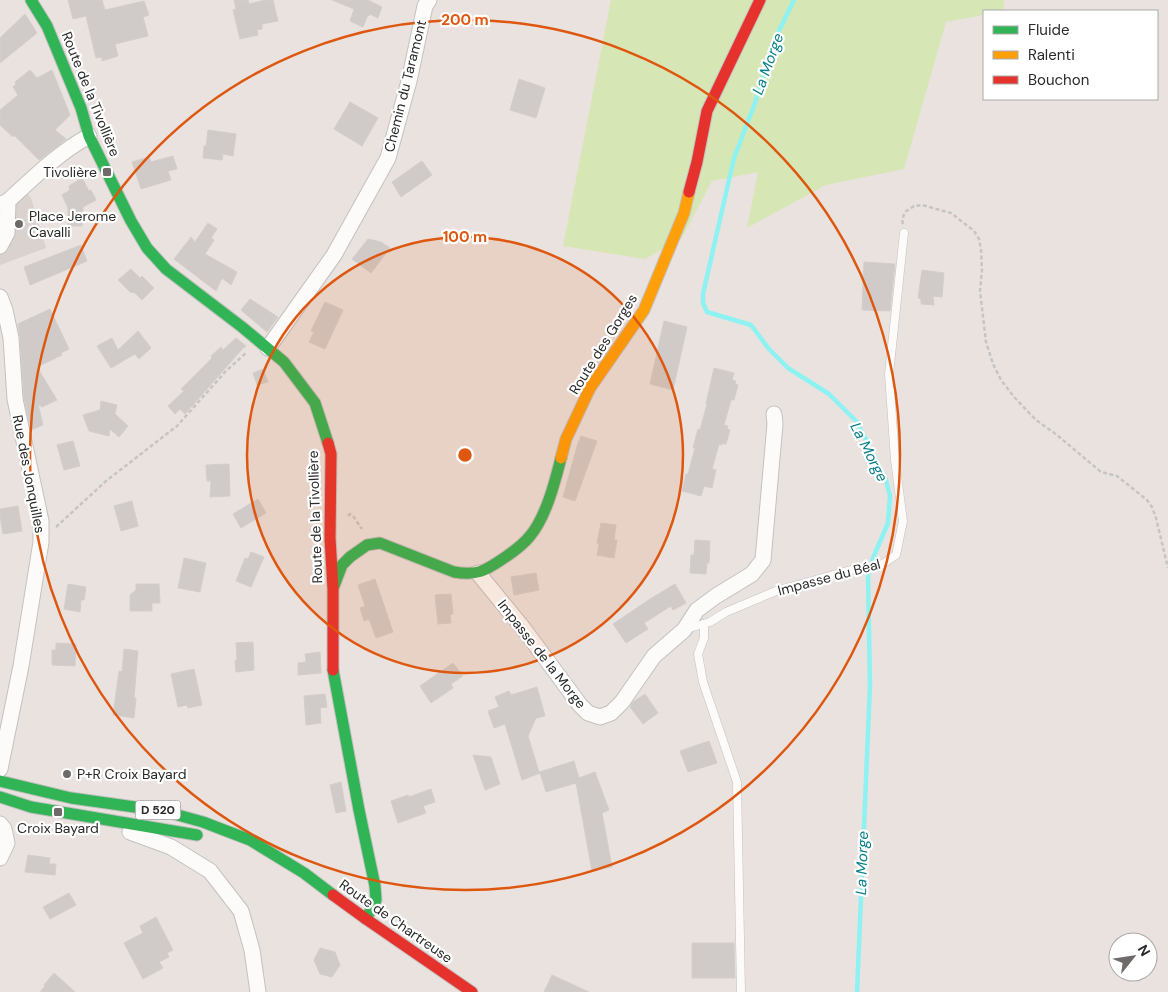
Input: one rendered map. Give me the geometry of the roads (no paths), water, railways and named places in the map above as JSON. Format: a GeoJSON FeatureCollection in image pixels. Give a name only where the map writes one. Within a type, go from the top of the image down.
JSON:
{"type":"FeatureCollection","features":[{"type":"Feature","properties":{"kind":"street","name":"Route de la Tivollière"},"geometry":{"type":"LineString","coordinates":[[31,0],[47,26],[82,108],[88,136],[131,221],[147,248],[166,269],[284,362],[316,403],[331,454],[330,538],[333,589],[333,672],[358,810],[376,893],[376,900],[366,919]]}},
{"type":"Feature","properties":{"kind":"street","name":"Chemin du Taramont"},"geometry":{"type":"LineString","coordinates":[[263,345],[334,255],[388,158],[409,81],[425,6],[429,0]]}},
{"type":"Feature","properties":{"kind":"street","name":"Route des Gorges"},"geometry":{"type":"LineString","coordinates":[[478,573],[519,548],[530,538],[550,495],[566,439],[590,388],[644,310],[684,213],[707,111],[760,0]]}},
{"type":"Feature","properties":{"kind":"street"},"geometry":{"type":"LineString","coordinates":[[0,246],[8,233],[4,203],[55,159],[88,136]]}},
{"type":"Feature","properties":{"kind":"street","name":"Rue des Jonquilles"},"geometry":{"type":"LineString","coordinates":[[0,297],[11,338],[15,400],[41,522],[41,542],[21,666],[0,769]]}},
{"type":"Feature","properties":{"kind":"street","name":"Impasse de la Morge"},"geometry":{"type":"LineString","coordinates":[[478,573],[523,628],[580,705],[588,713],[600,717],[611,713],[622,702],[654,656],[684,630],[697,610],[752,574],[763,560],[775,424],[774,414]]}},
{"type":"Feature","properties":{"kind":"street"},"geometry":{"type":"LineString","coordinates":[[333,589],[342,565],[367,545],[380,543],[454,572],[478,573]]}},
{"type":"Feature","properties":{"kind":"street","name":"Route de Chartreuse"},"geometry":{"type":"LineString","coordinates":[[0,781],[71,798],[163,811],[203,822],[250,840],[304,874],[472,992]]}},
{"type":"Feature","properties":{"kind":"street","name":"D 520"},"geometry":{"type":"LineString","coordinates":[[0,797],[31,806],[94,818],[205,836]]}},
{"type":"Feature","properties":{"kind":"street"},"geometry":{"type":"LineString","coordinates":[[71,798],[94,818],[171,847],[210,872],[241,911],[252,950],[258,992]]}},
{"type":"Feature","properties":{"kind":"street"},"geometry":{"type":"LineString","coordinates":[[0,824],[4,829],[7,843],[0,858]]}},
{"type":"Feature","properties":{"kind":"street","name":"Route de Chartreuse"},"geometry":{"type":"LineString","coordinates":[[231,844],[304,874]]}},
{"type":"Feature","properties":{"kind":"lane","name":"Impasse du Béal"},"geometry":{"type":"LineString","coordinates":[[684,630],[710,622],[726,612],[776,591],[858,568],[878,567],[896,556],[903,521],[895,460],[889,374],[904,233]]}},
{"type":"Feature","properties":{"kind":"lane"},"geometry":{"type":"LineString","coordinates":[[704,624],[704,638],[698,654],[703,682],[737,782],[741,992]]}},
{"type":"Feature","properties":{"kind":"waterway","name":"La Morge"},"geometry":{"type":"LineString","coordinates":[[794,0],[773,43],[755,103],[734,158],[703,294],[703,303],[707,312],[751,325],[769,349],[788,368],[829,394],[857,422],[886,480],[890,496],[888,523],[873,558],[868,576],[870,685],[857,992]]}},
{"type":"Feature","properties":{"kind":"place","name":"Tivolière"},"geometry":{"type":"Point","coordinates":[107,172]}},
{"type":"Feature","properties":{"kind":"place","name":"Place Jerome Cavalli"},"geometry":{"type":"Point","coordinates":[19,224]}},
{"type":"Feature","properties":{"kind":"place","name":"P+R Croix Bayard"},"geometry":{"type":"Point","coordinates":[67,774]}},
{"type":"Feature","properties":{"kind":"place","name":"Croix Bayard"},"geometry":{"type":"Point","coordinates":[58,812]}}]}
